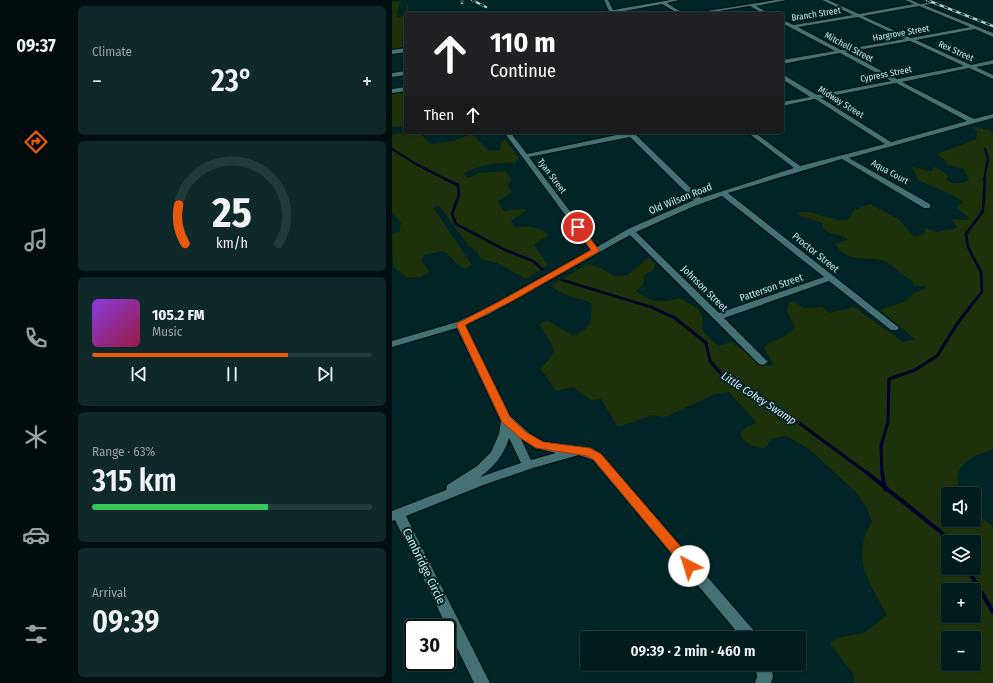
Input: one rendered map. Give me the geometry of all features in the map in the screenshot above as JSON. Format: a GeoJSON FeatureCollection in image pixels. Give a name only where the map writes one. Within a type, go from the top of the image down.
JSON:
{"type":"FeatureCollection","features":[{"type":"Feature","properties":{"kind":"street"},"geometry":{"type":"LineString","coordinates":[[606,0],[612,12],[677,0]]}},
{"type":"Feature","properties":{"kind":"street"},"geometry":{"type":"LineString","coordinates":[[742,0],[764,12]]}},
{"type":"Feature","properties":{"kind":"street"},"geometry":{"type":"LineString","coordinates":[[704,12],[785,0]]}},
{"type":"Feature","properties":{"kind":"street","name":"Rex Street"},"geometry":{"type":"LineString","coordinates":[[824,0],[993,77]]}},
{"type":"Feature","properties":{"kind":"street"},"geometry":{"type":"LineString","coordinates":[[907,0],[993,35]]}},
{"type":"Feature","properties":{"kind":"street","name":"Branch Street"},"geometry":{"type":"LineString","coordinates":[[784,28],[921,6],[948,0]]}},
{"type":"Feature","properties":{"kind":"street"},"geometry":{"type":"LineString","coordinates":[[663,3],[679,12]]}},
{"type":"Feature","properties":{"kind":"street","name":"Mitchell Street"},"geometry":{"type":"LineString","coordinates":[[784,22],[972,121]]}},
{"type":"Feature","properties":{"kind":"street","name":"Hargrove Street"},"geometry":{"type":"LineString","coordinates":[[784,62],[975,28]]}},
{"type":"Feature","properties":{"kind":"street"},"geometry":{"type":"LineString","coordinates":[[392,52],[404,50]]}},
{"type":"Feature","properties":{"kind":"street","name":"Cypress Street"},"geometry":{"type":"LineString","coordinates":[[784,104],[993,62]]}},
{"type":"Feature","properties":{"kind":"street"},"geometry":{"type":"LineString","coordinates":[[392,75],[404,73]]}},
{"type":"Feature","properties":{"kind":"street","name":"Midway Street"},"geometry":{"type":"LineString","coordinates":[[784,77],[890,144]]}},
{"type":"Feature","properties":{"kind":"street"},"geometry":{"type":"LineString","coordinates":[[392,91],[404,89]]}},
{"type":"Feature","properties":{"kind":"street","name":"Old Wilson Road"},"geometry":{"type":"LineString","coordinates":[[392,344],[460,324],[509,300],[631,231],[700,201],[799,169],[993,116]]}},
{"type":"Feature","properties":{"kind":"street","name":"Tyan Street"},"geometry":{"type":"LineString","coordinates":[[508,134],[595,250]]}},
{"type":"Feature","properties":{"kind":"street"},"geometry":{"type":"LineString","coordinates":[[525,156],[625,134]]}},
{"type":"Feature","properties":{"kind":"street"},"geometry":{"type":"LineString","coordinates":[[631,134],[700,201]]}},
{"type":"Feature","properties":{"kind":"street"},"geometry":{"type":"LineString","coordinates":[[753,134],[799,169]]}},
{"type":"Feature","properties":{"kind":"street","name":"Aqua Court"},"geometry":{"type":"LineString","coordinates":[[843,157],[927,206]]}},
{"type":"Feature","properties":{"kind":"street","name":"Proctor Street"},"geometry":{"type":"LineString","coordinates":[[724,193],[894,328]]}},
{"type":"Feature","properties":{"kind":"street","name":"Johnson Street"},"geometry":{"type":"LineString","coordinates":[[631,231],[763,362]]}},
{"type":"Feature","properties":{"kind":"street","name":"Patterson Street"},"geometry":{"type":"LineString","coordinates":[[718,317],[830,278]]}},
{"type":"Feature","properties":{"kind":"street"},"geometry":{"type":"LineString","coordinates":[[460,324],[528,466]]}},
{"type":"Feature","properties":{"kind":"street"},"geometry":{"type":"LineString","coordinates":[[506,420],[522,434],[540,445],[580,452],[590,452],[597,457],[745,631]]}},
{"type":"Feature","properties":{"kind":"street"},"geometry":{"type":"LineString","coordinates":[[425,502],[478,472],[494,458],[504,440],[506,420]]}},
{"type":"Feature","properties":{"kind":"street"},"geometry":{"type":"LineString","coordinates":[[395,514],[528,466],[580,452]]}},
{"type":"Feature","properties":{"kind":"street","name":"Cambridge Circle"},"geometry":{"type":"LineString","coordinates":[[395,514],[482,683]]}},
{"type":"Feature","properties":{"kind":"street"},"geometry":{"type":"LineString","coordinates":[[763,683],[765,677],[764,671]]}},
{"type":"Feature","properties":{"kind":"green space"},"geometry":{"type":"Polygon","coordinates":[[[401,1],[397,13],[398,17],[404,16],[402,46],[404,47],[392,51],[392,2],[401,1]]]}},
{"type":"Feature","properties":{"kind":"green space"},"geometry":{"type":"Polygon","coordinates":[[[408,2],[407,12],[406,12],[408,2]]]}},
{"type":"Feature","properties":{"kind":"green space"},"geometry":{"type":"Polygon","coordinates":[[[404,86],[404,126],[392,127],[392,88],[404,86]]]}},
{"type":"Feature","properties":{"kind":"green space"},"geometry":{"type":"Polygon","coordinates":[[[973,127],[990,130],[993,133],[993,449],[977,455],[964,464],[958,476],[959,487],[941,487],[941,527],[981,527],[981,518],[993,526],[993,683],[855,683],[853,674],[830,643],[837,638],[864,633],[887,615],[864,570],[862,558],[863,547],[872,521],[866,506],[855,491],[809,449],[787,436],[773,438],[765,448],[753,446],[745,441],[740,434],[746,427],[757,423],[729,392],[715,394],[665,417],[652,415],[618,427],[601,399],[591,400],[573,387],[556,391],[540,368],[547,362],[554,351],[551,343],[539,324],[548,321],[574,336],[584,330],[590,324],[592,316],[591,303],[560,292],[551,285],[588,264],[601,268],[614,276],[628,275],[649,258],[655,264],[653,271],[645,274],[643,285],[636,291],[647,298],[656,301],[667,301],[680,298],[695,307],[701,313],[703,323],[702,330],[718,346],[731,342],[767,366],[774,365],[764,348],[769,343],[784,337],[795,327],[787,311],[788,303],[794,301],[803,308],[822,307],[830,313],[854,307],[903,342],[915,339],[880,310],[906,301],[914,293],[925,289],[925,286],[914,286],[912,281],[884,261],[851,257],[840,250],[835,244],[847,240],[846,237],[830,233],[823,228],[823,223],[800,216],[798,213],[809,212],[836,219],[848,220],[854,210],[870,204],[897,218],[915,237],[924,234],[925,228],[937,232],[957,228],[951,221],[953,219],[967,220],[970,218],[956,208],[963,202],[955,196],[918,180],[912,167],[932,171],[933,168],[936,167],[949,176],[946,180],[958,183],[967,181],[969,179],[964,169],[948,165],[945,160],[937,154],[977,139],[977,131],[973,127]]]}},
{"type":"Feature","properties":{"kind":"green space"},"geometry":{"type":"Polygon","coordinates":[[[404,132],[404,134],[420,134],[432,144],[449,142],[472,134],[489,151],[500,150],[501,141],[505,140],[519,158],[515,163],[488,165],[475,168],[463,174],[469,178],[478,173],[505,171],[512,180],[507,185],[512,192],[498,201],[504,211],[520,209],[527,210],[511,221],[515,227],[534,227],[549,235],[534,245],[548,265],[526,279],[498,263],[481,259],[477,252],[469,246],[439,206],[433,207],[472,265],[466,269],[456,263],[443,251],[424,255],[422,262],[430,272],[421,277],[407,278],[393,267],[392,235],[400,231],[401,223],[392,212],[392,135],[404,132]]]}},
{"type":"Feature","properties":{"kind":"waterway","name":"Little Cokey Swamp"},"geometry":{"type":"LineString","coordinates":[[392,149],[416,164],[446,179]]}},
{"type":"Feature","properties":{"kind":"waterway"},"geometry":{"type":"LineString","coordinates":[[984,180],[988,158],[985,149]]}},
{"type":"Feature","properties":{"kind":"waterway","name":"Little Cokey Swamp"},"geometry":{"type":"LineString","coordinates":[[446,179],[458,185],[459,195],[452,214],[456,224],[505,250],[533,261],[543,270]]}},
{"type":"Feature","properties":{"kind":"waterway"},"geometry":{"type":"LineString","coordinates":[[969,308],[982,292],[981,272],[968,247],[966,234],[983,211],[985,179]]}},
{"type":"Feature","properties":{"kind":"waterway","name":"Little Cokey Swamp"},"geometry":{"type":"LineString","coordinates":[[562,280],[652,307]]}},
{"type":"Feature","properties":{"kind":"waterway","name":"Little Cokey Swamp"},"geometry":{"type":"LineString","coordinates":[[652,307],[675,318],[706,343],[710,361],[723,376],[748,388],[787,414],[867,473]]}},
{"type":"Feature","properties":{"kind":"waterway"},"geometry":{"type":"LineString","coordinates":[[882,473],[881,446],[888,422],[889,379],[915,370],[937,356],[957,324],[970,307]]}},
{"type":"Feature","properties":{"kind":"waterway","name":"Little Cokey Swamp"},"geometry":{"type":"LineString","coordinates":[[866,472],[885,487]]}},
{"type":"Feature","properties":{"kind":"waterway"},"geometry":{"type":"LineString","coordinates":[[882,472],[885,487]]}},
{"type":"Feature","properties":{"kind":"waterway","name":"Little Cokey Swamp"},"geometry":{"type":"LineString","coordinates":[[885,487],[943,535]]}},
{"type":"Feature","properties":{"kind":"waterway","name":"Little Cokey Swamp"},"geometry":{"type":"LineString","coordinates":[[971,575],[993,612]]}},
{"type":"Feature","properties":{"kind":"railway"},"geometry":{"type":"LineString","coordinates":[[472,0],[486,7]]}},
{"type":"Feature","properties":{"kind":"railway"},"geometry":{"type":"LineString","coordinates":[[927,0],[993,26]]}},
{"type":"Feature","properties":{"kind":"route"},"geometry":{"type":"LineString","coordinates":[[578,227],[595,250],[509,300],[460,324],[506,420],[522,434],[540,445],[550,448],[590,452],[597,457],[689,566]]}}]}
